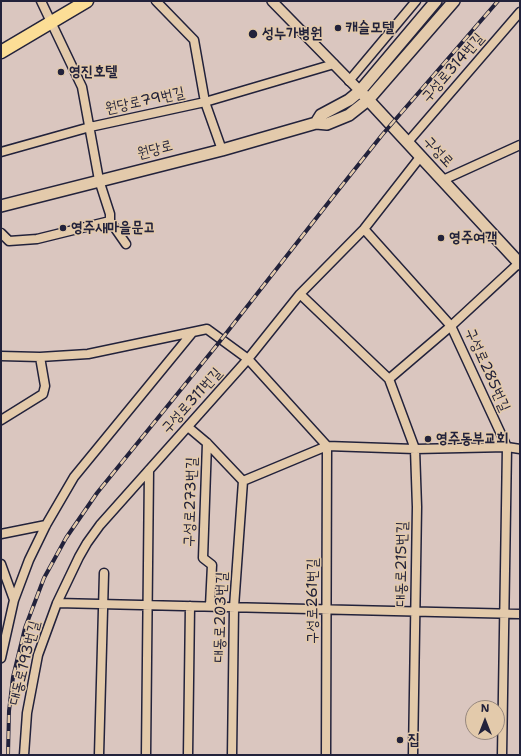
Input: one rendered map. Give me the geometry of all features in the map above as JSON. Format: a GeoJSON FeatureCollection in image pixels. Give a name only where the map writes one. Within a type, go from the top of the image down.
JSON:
{"type":"FeatureCollection","features":[{"type":"Feature","properties":{"kind":"main road"},"geometry":{"type":"LineString","coordinates":[[1,52],[87,1]]}},
{"type":"Feature","properties":{"kind":"main road","name":"원당로"},"geometry":{"type":"LineString","coordinates":[[316,123],[321,115],[349,100],[360,91],[436,1]]}},
{"type":"Feature","properties":{"kind":"main road","name":"원당로"},"geometry":{"type":"LineString","coordinates":[[1,206],[222,150],[316,123],[327,124],[349,115],[368,100],[454,1]]}},
{"type":"Feature","properties":{"kind":"main road","name":"구성로"},"geometry":{"type":"LineString","coordinates":[[360,91],[519,263]]}},
{"type":"Feature","properties":{"kind":"street"},"geometry":{"type":"LineString","coordinates":[[41,1],[82,86],[99,180],[110,214],[110,221],[126,244]]}},
{"type":"Feature","properties":{"kind":"street"},"geometry":{"type":"LineString","coordinates":[[156,1],[194,40],[205,102],[222,150]]}},
{"type":"Feature","properties":{"kind":"street","name":"구성로"},"geometry":{"type":"LineString","coordinates":[[272,1],[360,91]]}},
{"type":"Feature","properties":{"kind":"street"},"geometry":{"type":"LineString","coordinates":[[349,81],[416,1]]}},
{"type":"Feature","properties":{"kind":"street","name":"구성로314번길"},"geometry":{"type":"LineString","coordinates":[[408,142],[520,12]]}},
{"type":"Feature","properties":{"kind":"street"},"geometry":{"type":"LineString","coordinates":[[205,102],[334,64]]}},
{"type":"Feature","properties":{"kind":"street","name":"원당로79번길"},"geometry":{"type":"LineString","coordinates":[[1,152],[90,127],[205,102]]}},
{"type":"Feature","properties":{"kind":"street"},"geometry":{"type":"LineString","coordinates":[[443,180],[520,145]]}},
{"type":"Feature","properties":{"kind":"street","name":"구성로311번길"},"geometry":{"type":"LineString","coordinates":[[56,603],[76,562],[100,525],[248,359],[300,294],[364,229],[421,156]]}},
{"type":"Feature","properties":{"kind":"street"},"geometry":{"type":"LineString","coordinates":[[1,233],[9,241],[37,239],[110,221]]}},
{"type":"Feature","properties":{"kind":"street"},"geometry":{"type":"LineString","coordinates":[[364,229],[451,326],[389,379]]}},
{"type":"Feature","properties":{"kind":"street","name":"구성로"},"geometry":{"type":"LineString","coordinates":[[451,326],[519,263]]}},
{"type":"Feature","properties":{"kind":"street","name":"대동로215번길"},"geometry":{"type":"LineString","coordinates":[[300,294],[389,379],[415,449],[417,507],[414,612],[413,755]]}},
{"type":"Feature","properties":{"kind":"street","name":"구성로285번길"},"geometry":{"type":"LineString","coordinates":[[451,326],[507,448]]}},
{"type":"Feature","properties":{"kind":"street"},"geometry":{"type":"LineString","coordinates":[[1,356],[40,357],[88,354],[206,329],[248,359],[327,446]]}},
{"type":"Feature","properties":{"kind":"street"},"geometry":{"type":"LineString","coordinates":[[1,658],[14,600],[29,560],[46,525],[74,477],[192,333]]}},
{"type":"Feature","properties":{"kind":"street"},"geometry":{"type":"LineString","coordinates":[[1,420],[43,394],[45,386],[40,357]]}},
{"type":"Feature","properties":{"kind":"street"},"geometry":{"type":"LineString","coordinates":[[188,427],[207,443],[243,481],[327,446],[415,449],[520,449]]}},
{"type":"Feature","properties":{"kind":"street","name":"구성로273번길"},"geometry":{"type":"LineString","coordinates":[[207,443],[203,558],[212,566],[210,606]]}},
{"type":"Feature","properties":{"kind":"street","name":"구성로261번길"},"geometry":{"type":"LineString","coordinates":[[326,755],[328,609],[327,446]]}},
{"type":"Feature","properties":{"kind":"street"},"geometry":{"type":"LineString","coordinates":[[502,755],[507,448]]}},
{"type":"Feature","properties":{"kind":"street"},"geometry":{"type":"LineString","coordinates":[[146,755],[149,605],[149,470]]}},
{"type":"Feature","properties":{"kind":"street","name":"대동로203번길"},"geometry":{"type":"LineString","coordinates":[[232,755],[234,607],[243,481]]}},
{"type":"Feature","properties":{"kind":"street"},"geometry":{"type":"LineString","coordinates":[[1,534],[46,525]]}},
{"type":"Feature","properties":{"kind":"street"},"geometry":{"type":"LineString","coordinates":[[1,564],[14,600]]}},
{"type":"Feature","properties":{"kind":"street"},"geometry":{"type":"LineString","coordinates":[[99,755],[104,573]]}},
{"type":"Feature","properties":{"kind":"street"},"geometry":{"type":"LineString","coordinates":[[56,603],[520,614]]}},
{"type":"Feature","properties":{"kind":"street","name":"대동로193번길"},"geometry":{"type":"LineString","coordinates":[[24,755],[27,713],[32,683],[38,655],[56,603]]}},
{"type":"Feature","properties":{"kind":"street"},"geometry":{"type":"LineString","coordinates":[[188,755],[190,606]]}},
{"type":"Feature","properties":{"kind":"railway"},"geometry":{"type":"LineString","coordinates":[[8,755],[9,711],[13,677],[25,628],[44,578],[66,538],[97,493],[217,345],[382,135],[498,1]]}},
{"type":"Feature","properties":{"kind":"place","name":"캐슬모텔"},"geometry":{"type":"Point","coordinates":[338,28]}},
{"type":"Feature","properties":{"kind":"place","name":"성누가병원"},"geometry":{"type":"Point","coordinates":[253,34]}},
{"type":"Feature","properties":{"kind":"place","name":"영진호텔"},"geometry":{"type":"Point","coordinates":[61,72]}},
{"type":"Feature","properties":{"kind":"place","name":"영주새마을문고"},"geometry":{"type":"Point","coordinates":[63,228]}},
{"type":"Feature","properties":{"kind":"place","name":"영주여객"},"geometry":{"type":"Point","coordinates":[441,238]}},
{"type":"Feature","properties":{"kind":"place","name":"영주동부교회"},"geometry":{"type":"Point","coordinates":[428,439]}},
{"type":"Feature","properties":{"kind":"place","name":"집"},"geometry":{"type":"Point","coordinates":[400,740]}}]}
